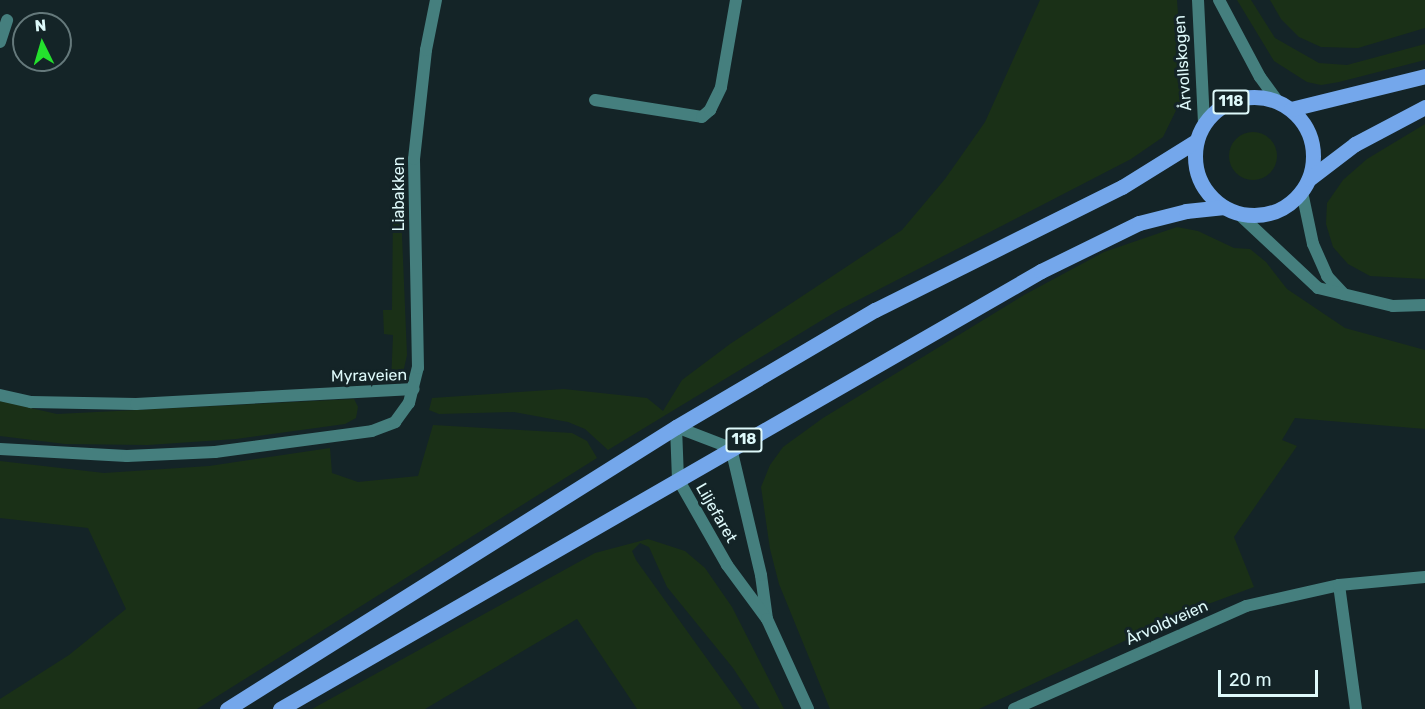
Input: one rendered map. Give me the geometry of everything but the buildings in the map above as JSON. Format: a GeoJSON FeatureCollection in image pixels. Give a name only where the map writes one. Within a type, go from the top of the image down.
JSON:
{"type":"FeatureCollection","features":[{"type":"Feature","properties":{"kind":"main road","name":"118"},"geometry":{"type":"LineString","coordinates":[[1425,76],[1284,105],[1256,97],[1233,100],[1204,124],[1196,141],[1194,160],[1198,178],[1208,195],[1222,207],[1240,214],[1278,211],[1355,144],[1425,107]]}},
{"type":"Feature","properties":{"kind":"main road"},"geometry":{"type":"LineString","coordinates":[[1284,105],[1302,120],[1313,148],[1306,186]]}},
{"type":"Feature","properties":{"kind":"main road"},"geometry":{"type":"LineString","coordinates":[[227,709],[676,427],[875,310],[1122,187],[1196,141]]}},
{"type":"Feature","properties":{"kind":"main road","name":"118"},"geometry":{"type":"LineString","coordinates":[[280,709],[731,448],[1100,239],[1177,213],[1222,207]]}},
{"type":"Feature","properties":{"kind":"street","name":"Liabakken"},"geometry":{"type":"LineString","coordinates":[[414,389],[418,368],[414,159],[426,50],[436,0]]}},
{"type":"Feature","properties":{"kind":"street"},"geometry":{"type":"LineString","coordinates":[[595,100],[702,117],[710,110],[721,87],[736,0]]}},
{"type":"Feature","properties":{"kind":"street","name":"Årvollskogen"},"geometry":{"type":"LineString","coordinates":[[1198,0],[1204,124]]}},
{"type":"Feature","properties":{"kind":"street"},"geometry":{"type":"LineString","coordinates":[[1220,0],[1260,77],[1284,105]]}},
{"type":"Feature","properties":{"kind":"street"},"geometry":{"type":"LineString","coordinates":[[0,42],[7,20]]}},
{"type":"Feature","properties":{"kind":"street"},"geometry":{"type":"LineString","coordinates":[[1306,186],[1313,244],[1327,276],[1345,295]]}},
{"type":"Feature","properties":{"kind":"street"},"geometry":{"type":"LineString","coordinates":[[1240,214],[1299,274],[1318,288],[1393,306],[1425,305]]}},
{"type":"Feature","properties":{"kind":"street","name":"Myraveien"},"geometry":{"type":"LineString","coordinates":[[0,395],[31,402],[136,405],[414,389],[410,403],[395,422],[372,431],[305,442],[127,456],[0,449]]}},
{"type":"Feature","properties":{"kind":"street"},"geometry":{"type":"LineString","coordinates":[[676,427],[731,448]]}},
{"type":"Feature","properties":{"kind":"street","name":"Liljefaret"},"geometry":{"type":"LineString","coordinates":[[676,427],[678,479],[727,565],[767,619],[808,709]]}},
{"type":"Feature","properties":{"kind":"street","name":"Liljefaret"},"geometry":{"type":"LineString","coordinates":[[731,448],[761,575],[767,619]]}},
{"type":"Feature","properties":{"kind":"street","name":"Årvoldveien"},"geometry":{"type":"LineString","coordinates":[[1014,709],[1246,606],[1339,585],[1425,577]]}},
{"type":"Feature","properties":{"kind":"street"},"geometry":{"type":"LineString","coordinates":[[1339,585],[1357,709]]}},
{"type":"Feature","properties":{"kind":"green space"},"geometry":{"type":"Polygon","coordinates":[[[1040,0],[1177,0],[1184,94],[1163,137],[1131,159],[837,311],[608,450],[585,429],[568,422],[514,412],[439,414],[429,410],[432,398],[564,389],[647,398],[663,411],[682,380],[730,344],[902,230],[945,179],[985,122],[1040,0]]]}},
{"type":"Feature","properties":{"kind":"green space"},"geometry":{"type":"Polygon","coordinates":[[[1237,0],[1251,0],[1275,38],[1319,63],[1347,65],[1425,44],[1425,60],[1339,82],[1321,85],[1307,82],[1274,61],[1237,0]]]}},
{"type":"Feature","properties":{"kind":"green space"},"geometry":{"type":"Polygon","coordinates":[[[1270,0],[1425,0],[1425,28],[1358,48],[1321,47],[1299,37],[1281,19],[1270,0]]]}},
{"type":"Feature","properties":{"kind":"green space"},"geometry":{"type":"Polygon","coordinates":[[[1425,124],[1425,279],[1370,276],[1348,264],[1333,247],[1326,224],[1327,203],[1343,180],[1367,159],[1425,124]]]}},
{"type":"Feature","properties":{"kind":"green space"},"geometry":{"type":"Polygon","coordinates":[[[1253,132],[1270,139],[1277,156],[1270,173],[1253,180],[1236,173],[1229,156],[1236,139],[1253,132]]]}},
{"type":"Feature","properties":{"kind":"green space"},"geometry":{"type":"Polygon","coordinates":[[[393,210],[401,211],[407,355],[401,382],[391,383],[393,335],[384,334],[383,310],[392,310],[393,210]]]}},
{"type":"Feature","properties":{"kind":"green space"},"geometry":{"type":"Polygon","coordinates":[[[1177,227],[1198,231],[1234,248],[1250,249],[1266,262],[1287,289],[1345,328],[1425,350],[1425,429],[1295,418],[1282,440],[1297,446],[1234,537],[1254,587],[1184,613],[979,709],[830,709],[779,584],[770,549],[761,487],[770,465],[783,447],[823,418],[1024,295],[1104,252],[1177,227]]]}},
{"type":"Feature","properties":{"kind":"green space"},"geometry":{"type":"Polygon","coordinates":[[[354,399],[358,407],[356,418],[345,424],[236,439],[148,445],[65,444],[0,436],[0,401],[57,414],[354,399]]]}},
{"type":"Feature","properties":{"kind":"green space"},"geometry":{"type":"Polygon","coordinates":[[[433,425],[572,433],[587,441],[597,458],[197,709],[0,709],[0,699],[69,655],[126,609],[88,528],[0,518],[0,461],[104,473],[209,466],[330,448],[332,473],[358,482],[418,476],[433,425]]]}},
{"type":"Feature","properties":{"kind":"green space"},"geometry":{"type":"Polygon","coordinates":[[[648,539],[685,551],[705,568],[732,607],[784,709],[760,709],[733,668],[667,587],[649,547],[640,543],[632,551],[636,560],[743,709],[637,709],[577,619],[425,709],[312,709],[595,553],[648,539]]]}}]}
